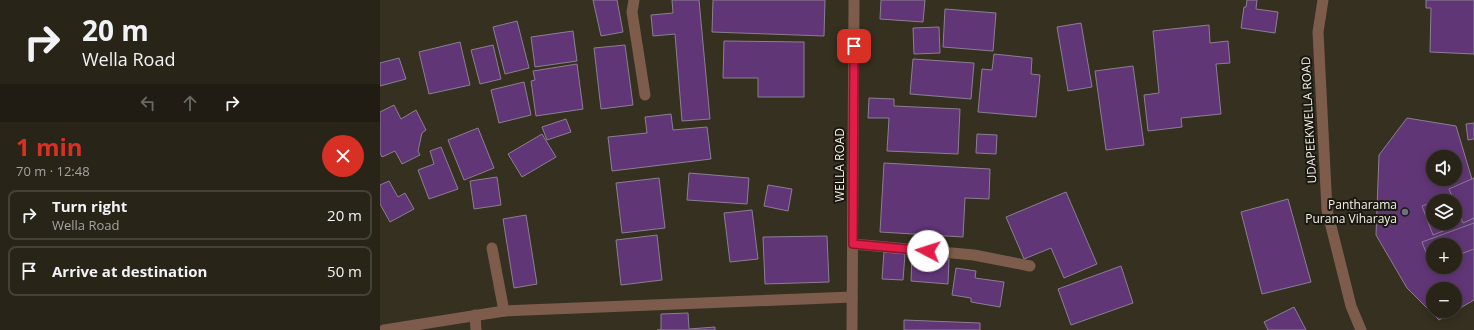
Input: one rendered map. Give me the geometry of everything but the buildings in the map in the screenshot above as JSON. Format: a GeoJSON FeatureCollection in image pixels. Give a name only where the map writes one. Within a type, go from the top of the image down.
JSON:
{"type":"FeatureCollection","features":[{"type":"Feature","properties":{"kind":"street"},"geometry":{"type":"LineString","coordinates":[[634,0],[632,12],[645,95]]}},
{"type":"Feature","properties":{"kind":"street","name":"WELLA ROAD"},"geometry":{"type":"LineString","coordinates":[[852,330],[854,0]]}},
{"type":"Feature","properties":{"kind":"street","name":"UDAPEEKWELLA ROAD"},"geometry":{"type":"LineString","coordinates":[[1323,0],[1318,32],[1327,210],[1351,306],[1361,330]]}},
{"type":"Feature","properties":{"kind":"street"},"geometry":{"type":"LineString","coordinates":[[853,244],[974,255],[1030,266]]}},
{"type":"Feature","properties":{"kind":"street"},"geometry":{"type":"LineString","coordinates":[[492,248],[504,311]]}},
{"type":"Feature","properties":{"kind":"street"},"geometry":{"type":"LineString","coordinates":[[384,330],[504,311],[852,297]]}},
{"type":"Feature","properties":{"kind":"street"},"geometry":{"type":"LineString","coordinates":[[475,315],[476,330]]}},
{"type":"Feature","properties":{"kind":"place","name":"Pantharama Purana Viharaya"},"geometry":{"type":"Point","coordinates":[1405,212]}},
{"type":"Feature","properties":{"kind":"route"},"geometry":{"type":"LineString","coordinates":[[854,46],[853,244],[928,251]]}}]}
